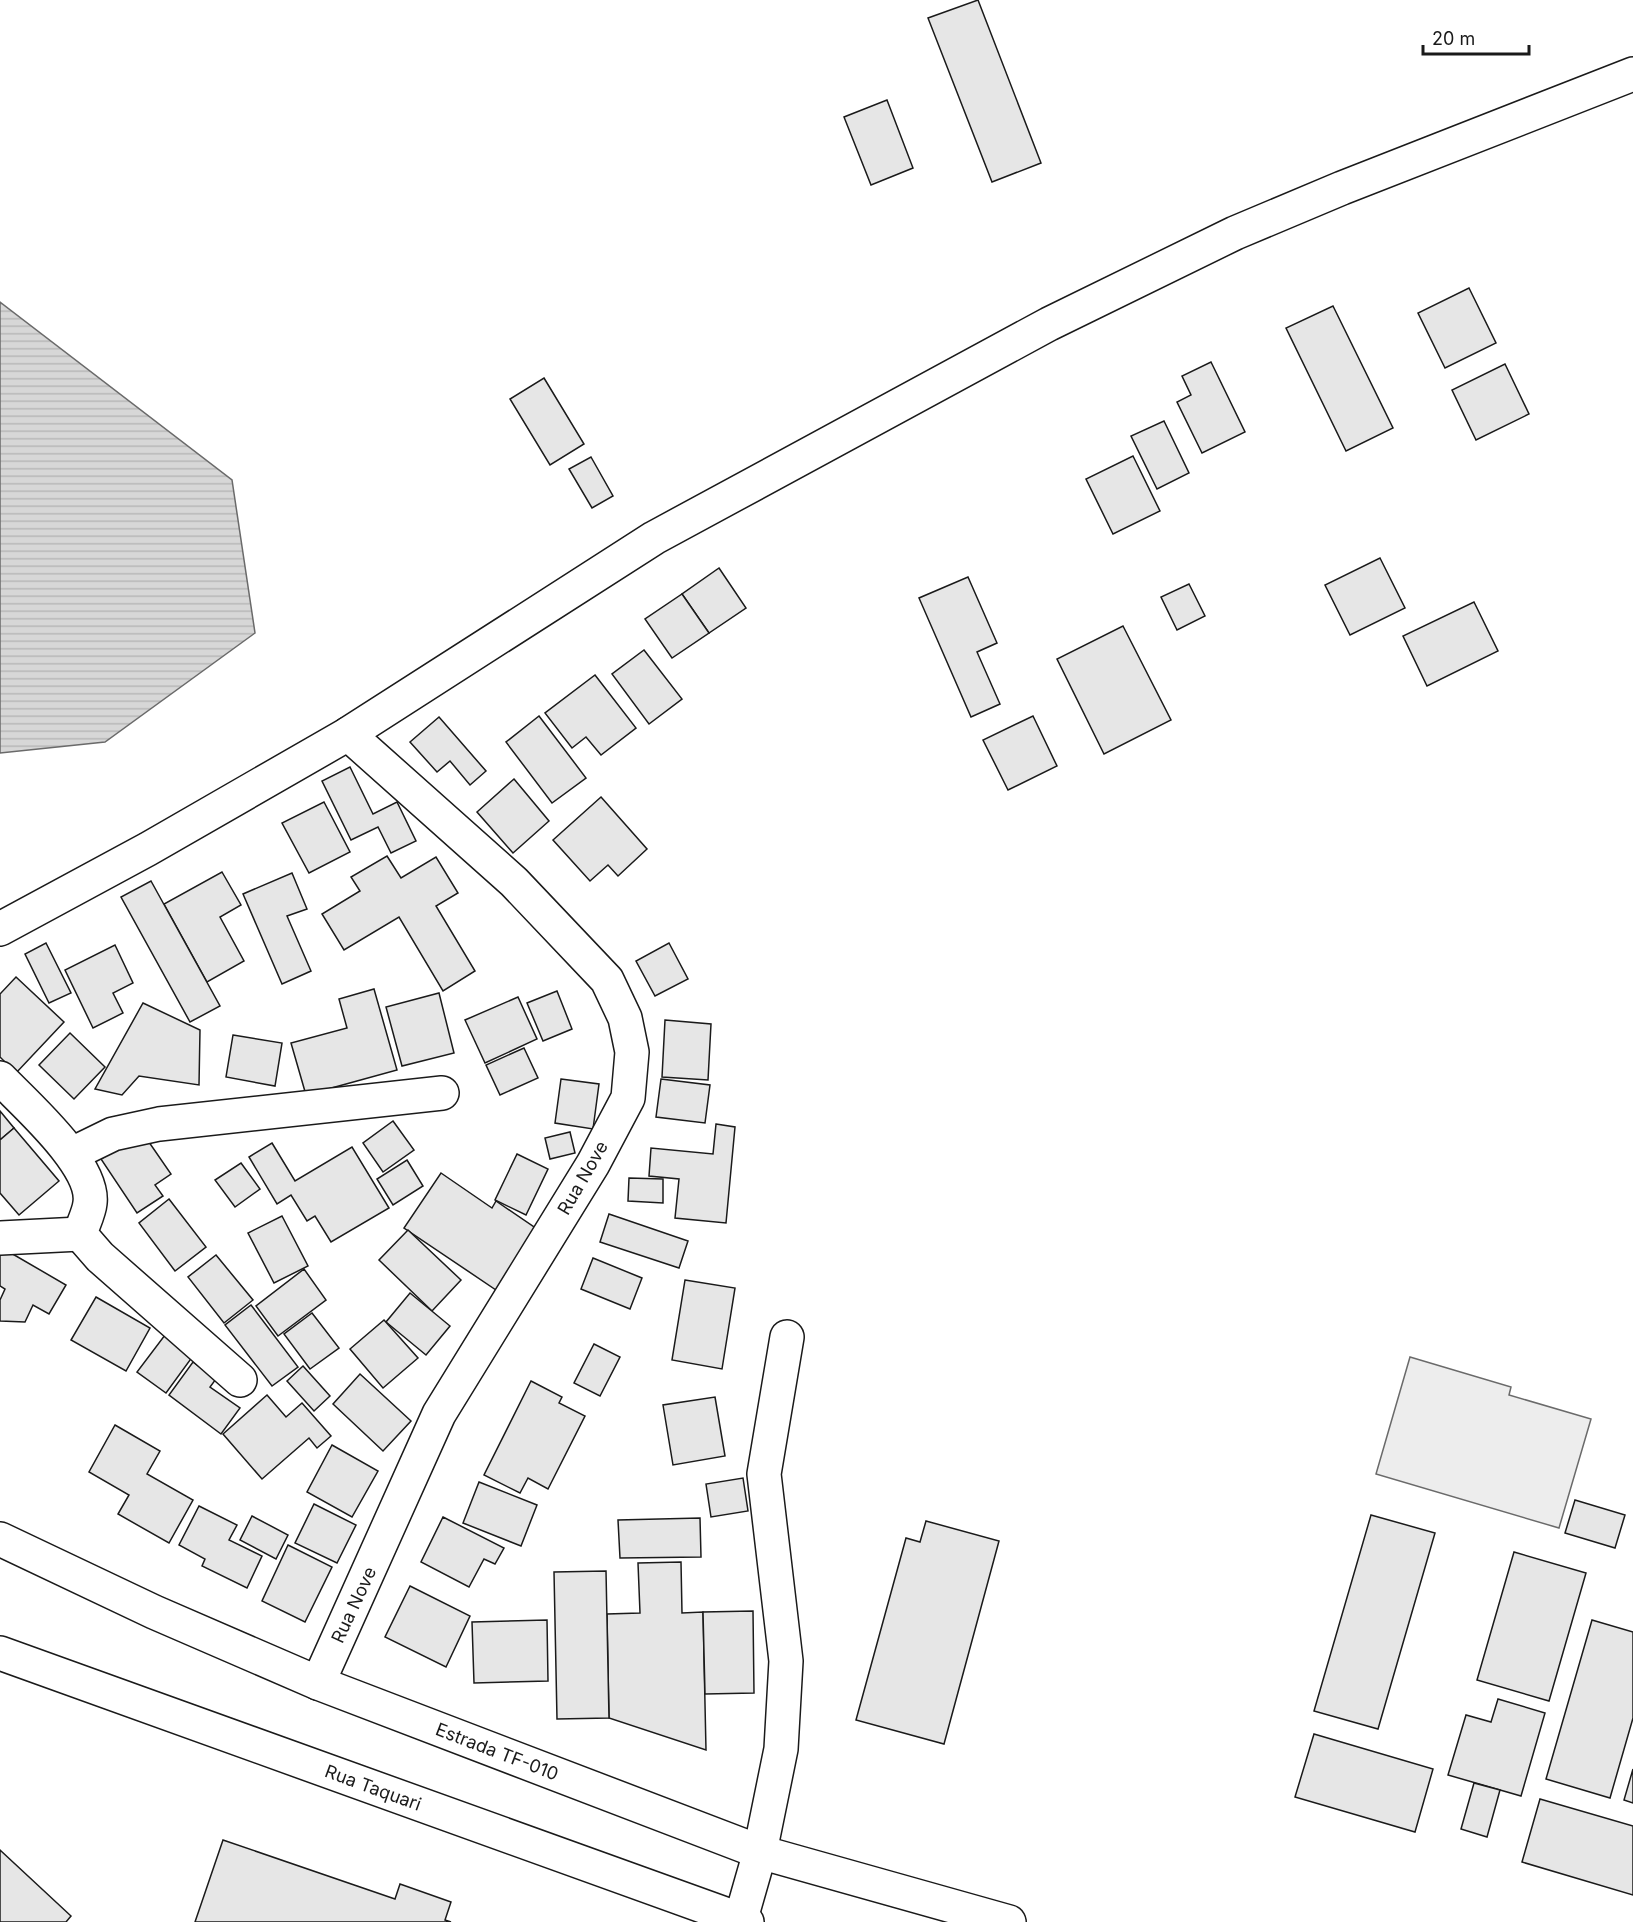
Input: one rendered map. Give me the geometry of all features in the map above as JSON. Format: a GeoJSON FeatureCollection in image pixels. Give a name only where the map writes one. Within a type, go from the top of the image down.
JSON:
{"type":"FeatureCollection","features":[{"type":"Feature","properties":{"kind":"street"},"geometry":{"type":"LineString","coordinates":[[0,929],[148,849],[348,734],[654,538],[1049,324],[1235,233],[1342,188],[1633,74]]}},
{"type":"Feature","properties":{"kind":"street","name":"Rua Nove"},"geometry":{"type":"LineString","coordinates":[[318,1683],[439,1414],[593,1164],[628,1098],[632,1052],[625,1017],[607,980],[514,882],[348,734]]}},
{"type":"Feature","properties":{"kind":"street"},"geometry":{"type":"LineString","coordinates":[[0,1078],[72,1154],[86,1180],[90,1202],[80,1234]]}},
{"type":"Feature","properties":{"kind":"street"},"geometry":{"type":"LineString","coordinates":[[72,1154],[113,1134],[159,1124],[442,1094]]}},
{"type":"Feature","properties":{"kind":"street"},"geometry":{"type":"LineString","coordinates":[[0,1238],[80,1234]]}},
{"type":"Feature","properties":{"kind":"street"},"geometry":{"type":"LineString","coordinates":[[80,1234],[100,1257],[240,1380]]}},
{"type":"Feature","properties":{"kind":"street"},"geometry":{"type":"LineString","coordinates":[[742,1921],[760,1852],[781,1749],[786,1661],[764,1474],[787,1337]]}},
{"type":"Feature","properties":{"kind":"street","name":"Estrada TF-010"},"geometry":{"type":"LineString","coordinates":[[0,1539],[154,1611],[318,1683],[760,1852],[1009,1922]]}},
{"type":"Feature","properties":{"kind":"street","name":"Rua Taquari"},"geometry":{"type":"LineString","coordinates":[[0,1653],[742,1921]]}},
{"type":"Feature","properties":{"kind":"shaded area"},"geometry":{"type":"Polygon","coordinates":[[[0,302],[232,480],[255,633],[105,742],[0,753],[0,302]]]}},
{"type":"Feature","properties":{"kind":"shaded area"},"geometry":{"type":"Polygon","coordinates":[[[1410,1357],[1511,1387],[1509,1395],[1591,1419],[1559,1528],[1376,1474],[1410,1357]]]}},
{"type":"Feature","properties":{"kind":"building"},"geometry":{"type":"Polygon","coordinates":[[[978,0],[1041,163],[992,182],[928,18],[978,0]]]}},
{"type":"Feature","properties":{"kind":"building"},"geometry":{"type":"Polygon","coordinates":[[[887,100],[913,168],[871,185],[844,117],[887,100]]]}},
{"type":"Feature","properties":{"kind":"building"},"geometry":{"type":"Polygon","coordinates":[[[1469,288],[1496,343],[1445,368],[1418,313],[1469,288]]]}},
{"type":"Feature","properties":{"kind":"building"},"geometry":{"type":"Polygon","coordinates":[[[1333,306],[1393,428],[1346,451],[1286,328],[1333,306]]]}},
{"type":"Feature","properties":{"kind":"building"},"geometry":{"type":"Polygon","coordinates":[[[1211,362],[1245,432],[1202,453],[1177,402],[1191,395],[1182,376],[1211,362]]]}},
{"type":"Feature","properties":{"kind":"building"},"geometry":{"type":"Polygon","coordinates":[[[1505,364],[1529,414],[1476,440],[1452,390],[1505,364]]]}},
{"type":"Feature","properties":{"kind":"building"},"geometry":{"type":"Polygon","coordinates":[[[544,378],[584,444],[550,465],[510,399],[544,378]]]}},
{"type":"Feature","properties":{"kind":"building"},"geometry":{"type":"Polygon","coordinates":[[[1164,421],[1189,473],[1157,489],[1131,436],[1164,421]]]}},
{"type":"Feature","properties":{"kind":"building"},"geometry":{"type":"Polygon","coordinates":[[[1133,456],[1160,511],[1113,534],[1086,479],[1133,456]]]}},
{"type":"Feature","properties":{"kind":"building"},"geometry":{"type":"Polygon","coordinates":[[[591,457],[613,496],[592,508],[569,469],[591,457]]]}},
{"type":"Feature","properties":{"kind":"building"},"geometry":{"type":"Polygon","coordinates":[[[1380,558],[1405,608],[1350,635],[1325,585],[1380,558]]]}},
{"type":"Feature","properties":{"kind":"building"},"geometry":{"type":"Polygon","coordinates":[[[719,568],[746,608],[709,633],[682,594],[719,568]]]}},
{"type":"Feature","properties":{"kind":"building"},"geometry":{"type":"Polygon","coordinates":[[[968,577],[997,643],[977,652],[1000,704],[971,717],[919,598],[968,577]]]}},
{"type":"Feature","properties":{"kind":"building"},"geometry":{"type":"Polygon","coordinates":[[[1189,584],[1205,616],[1177,630],[1161,597],[1189,584]]]}},
{"type":"Feature","properties":{"kind":"building"},"geometry":{"type":"Polygon","coordinates":[[[682,594],[709,633],[672,658],[645,619],[682,594]]]}},
{"type":"Feature","properties":{"kind":"building"},"geometry":{"type":"Polygon","coordinates":[[[1474,602],[1498,651],[1427,686],[1403,636],[1474,602]]]}},
{"type":"Feature","properties":{"kind":"building"},"geometry":{"type":"Polygon","coordinates":[[[1123,626],[1171,720],[1104,754],[1057,659],[1123,626]]]}},
{"type":"Feature","properties":{"kind":"building"},"geometry":{"type":"Polygon","coordinates":[[[644,650],[682,699],[649,724],[612,674],[644,650]]]}},
{"type":"Feature","properties":{"kind":"building"},"geometry":{"type":"Polygon","coordinates":[[[595,675],[636,728],[601,755],[586,737],[572,748],[545,713],[595,675]]]}},
{"type":"Feature","properties":{"kind":"building"},"geometry":{"type":"Polygon","coordinates":[[[539,716],[586,778],[552,803],[506,742],[539,716]]]}},
{"type":"Feature","properties":{"kind":"building"},"geometry":{"type":"Polygon","coordinates":[[[1033,716],[1057,766],[1008,790],[983,740],[1033,716]]]}},
{"type":"Feature","properties":{"kind":"building"},"geometry":{"type":"Polygon","coordinates":[[[439,717],[486,771],[470,785],[450,761],[437,772],[410,742],[439,717]]]}},
{"type":"Feature","properties":{"kind":"building"},"geometry":{"type":"Polygon","coordinates":[[[350,767],[373,814],[397,802],[416,841],[391,853],[378,827],[351,840],[322,781],[350,767]]]}},
{"type":"Feature","properties":{"kind":"building"},"geometry":{"type":"Polygon","coordinates":[[[514,779],[549,821],[513,853],[477,812],[514,779]]]}},
{"type":"Feature","properties":{"kind":"building"},"geometry":{"type":"Polygon","coordinates":[[[601,797],[647,849],[618,876],[608,865],[590,881],[553,840],[601,797]]]}},
{"type":"Feature","properties":{"kind":"building"},"geometry":{"type":"Polygon","coordinates":[[[324,802],[350,852],[309,873],[282,823],[324,802]]]}},
{"type":"Feature","properties":{"kind":"building"},"geometry":{"type":"Polygon","coordinates":[[[387,856],[401,878],[436,857],[458,893],[436,906],[475,971],[443,991],[399,917],[344,950],[322,914],[360,891],[351,877],[387,856]]]}},
{"type":"Feature","properties":{"kind":"building"},"geometry":{"type":"Polygon","coordinates":[[[222,872],[241,905],[220,917],[244,961],[207,982],[164,904],[222,872]]]}},
{"type":"Feature","properties":{"kind":"building"},"geometry":{"type":"Polygon","coordinates":[[[292,873],[307,909],[287,916],[311,971],[282,984],[243,894],[292,873]]]}},
{"type":"Feature","properties":{"kind":"building"},"geometry":{"type":"Polygon","coordinates":[[[151,881],[220,1006],[190,1022],[121,897],[151,881]]]}},
{"type":"Feature","properties":{"kind":"building"},"geometry":{"type":"Polygon","coordinates":[[[46,943],[71,993],[49,1003],[25,954],[46,943]]]}},
{"type":"Feature","properties":{"kind":"building"},"geometry":{"type":"Polygon","coordinates":[[[669,943],[688,979],[655,996],[636,961],[669,943]]]}},
{"type":"Feature","properties":{"kind":"building"},"geometry":{"type":"Polygon","coordinates":[[[115,945],[133,983],[113,993],[123,1013],[93,1028],[65,970],[115,945]]]}},
{"type":"Feature","properties":{"kind":"building"},"geometry":{"type":"Polygon","coordinates":[[[16,977],[64,1022],[16,1073],[0,1057],[0,994],[16,977]]]}},
{"type":"Feature","properties":{"kind":"building"},"geometry":{"type":"Polygon","coordinates":[[[374,989],[397,1070],[306,1095],[291,1043],[347,1028],[339,999],[374,989]]]}},
{"type":"Feature","properties":{"kind":"building"},"geometry":{"type":"Polygon","coordinates":[[[557,991],[572,1029],[543,1041],[527,1003],[557,991]]]}},
{"type":"Feature","properties":{"kind":"building"},"geometry":{"type":"Polygon","coordinates":[[[439,993],[454,1053],[402,1066],[386,1007],[439,993]]]}},
{"type":"Feature","properties":{"kind":"building"},"geometry":{"type":"Polygon","coordinates":[[[518,997],[537,1039],[485,1063],[465,1020],[518,997]]]}},
{"type":"Feature","properties":{"kind":"building"},"geometry":{"type":"Polygon","coordinates":[[[143,1003],[200,1030],[199,1085],[139,1076],[122,1095],[95,1089],[143,1003]]]}},
{"type":"Feature","properties":{"kind":"building"},"geometry":{"type":"Polygon","coordinates":[[[665,1020],[711,1024],[708,1080],[662,1077],[665,1020]]]}},
{"type":"Feature","properties":{"kind":"building"},"geometry":{"type":"Polygon","coordinates":[[[70,1033],[105,1067],[74,1099],[39,1065],[70,1033]]]}},
{"type":"Feature","properties":{"kind":"building"},"geometry":{"type":"Polygon","coordinates":[[[233,1035],[282,1043],[275,1086],[226,1077],[233,1035]]]}},
{"type":"Feature","properties":{"kind":"building"},"geometry":{"type":"Polygon","coordinates":[[[524,1048],[538,1078],[500,1095],[486,1065],[524,1048]]]}},
{"type":"Feature","properties":{"kind":"building"},"geometry":{"type":"Polygon","coordinates":[[[561,1079],[599,1084],[593,1129],[555,1123],[561,1079]]]}},
{"type":"Feature","properties":{"kind":"building"},"geometry":{"type":"Polygon","coordinates":[[[661,1079],[710,1085],[705,1123],[656,1117],[661,1079]]]}},
{"type":"Feature","properties":{"kind":"building"},"geometry":{"type":"Polygon","coordinates":[[[0,1111],[14,1128],[0,1140],[0,1111]]]}},
{"type":"Feature","properties":{"kind":"building"},"geometry":{"type":"Polygon","coordinates":[[[393,1121],[414,1150],[383,1172],[363,1143],[393,1121]]]}},
{"type":"Feature","properties":{"kind":"building"},"geometry":{"type":"Polygon","coordinates":[[[716,1124],[735,1127],[726,1223],[675,1218],[679,1179],[649,1176],[651,1148],[713,1154],[716,1124]]]}},
{"type":"Feature","properties":{"kind":"building"},"geometry":{"type":"Polygon","coordinates":[[[14,1128],[59,1181],[19,1215],[0,1193],[0,1140],[14,1128]]]}},
{"type":"Feature","properties":{"kind":"building"},"geometry":{"type":"Polygon","coordinates":[[[142,1132],[171,1174],[155,1185],[163,1196],[137,1213],[101,1159],[142,1132]]]}},
{"type":"Feature","properties":{"kind":"building"},"geometry":{"type":"Polygon","coordinates":[[[570,1132],[575,1153],[550,1159],[545,1138],[570,1132]]]}},
{"type":"Feature","properties":{"kind":"building"},"geometry":{"type":"Polygon","coordinates":[[[272,1143],[295,1181],[352,1147],[389,1208],[331,1242],[315,1216],[307,1221],[291,1195],[277,1204],[249,1157],[272,1143]]]}},
{"type":"Feature","properties":{"kind":"building"},"geometry":{"type":"Polygon","coordinates":[[[517,1154],[548,1169],[526,1215],[495,1200],[517,1154]]]}},
{"type":"Feature","properties":{"kind":"building"},"geometry":{"type":"Polygon","coordinates":[[[407,1160],[423,1186],[393,1205],[377,1179],[407,1160]]]}},
{"type":"Feature","properties":{"kind":"building"},"geometry":{"type":"Polygon","coordinates":[[[241,1163],[260,1189],[235,1207],[215,1180],[241,1163]]]}},
{"type":"Feature","properties":{"kind":"building"},"geometry":{"type":"Polygon","coordinates":[[[441,1173],[492,1208],[496,1201],[537,1229],[496,1290],[404,1228],[441,1173]]]}},
{"type":"Feature","properties":{"kind":"building"},"geometry":{"type":"Polygon","coordinates":[[[629,1178],[663,1179],[663,1203],[628,1201],[629,1178]]]}},
{"type":"Feature","properties":{"kind":"building"},"geometry":{"type":"Polygon","coordinates":[[[169,1199],[206,1247],[175,1271],[139,1223],[169,1199]]]}},
{"type":"Feature","properties":{"kind":"building"},"geometry":{"type":"Polygon","coordinates":[[[609,1214],[688,1241],[679,1268],[600,1242],[609,1214]]]}},
{"type":"Feature","properties":{"kind":"building"},"geometry":{"type":"Polygon","coordinates":[[[282,1216],[308,1266],[274,1283],[248,1233],[282,1216]]]}},
{"type":"Feature","properties":{"kind":"building"},"geometry":{"type":"Polygon","coordinates":[[[408,1230],[461,1280],[432,1311],[379,1260],[408,1230]]]}},
{"type":"Feature","properties":{"kind":"building"},"geometry":{"type":"Polygon","coordinates":[[[4,1249],[66,1285],[49,1314],[33,1305],[25,1322],[0,1321],[0,1300],[5,1289],[0,1286],[0,1256],[4,1249]]]}},
{"type":"Feature","properties":{"kind":"building"},"geometry":{"type":"Polygon","coordinates":[[[216,1255],[253,1300],[224,1323],[188,1277],[216,1255]]]}},
{"type":"Feature","properties":{"kind":"building"},"geometry":{"type":"Polygon","coordinates":[[[593,1258],[642,1278],[630,1309],[581,1289],[593,1258]]]}},
{"type":"Feature","properties":{"kind":"building"},"geometry":{"type":"Polygon","coordinates":[[[304,1269],[326,1300],[278,1336],[256,1306],[304,1269]]]}},
{"type":"Feature","properties":{"kind":"building"},"geometry":{"type":"Polygon","coordinates":[[[685,1280],[735,1288],[722,1369],[672,1360],[685,1280]]]}},
{"type":"Feature","properties":{"kind":"building"},"geometry":{"type":"Polygon","coordinates":[[[410,1293],[450,1326],[426,1355],[386,1322],[410,1293]]]}},
{"type":"Feature","properties":{"kind":"building"},"geometry":{"type":"Polygon","coordinates":[[[96,1297],[150,1328],[126,1371],[71,1340],[96,1297]]]}},
{"type":"Feature","properties":{"kind":"building"},"geometry":{"type":"Polygon","coordinates":[[[251,1305],[298,1367],[272,1386],[225,1325],[251,1305]]]}},
{"type":"Feature","properties":{"kind":"building"},"geometry":{"type":"Polygon","coordinates":[[[312,1313],[339,1348],[310,1369],[284,1334],[312,1313]]]}},
{"type":"Feature","properties":{"kind":"building"},"geometry":{"type":"Polygon","coordinates":[[[384,1320],[418,1358],[383,1388],[350,1349],[384,1320]]]}},
{"type":"Feature","properties":{"kind":"building"},"geometry":{"type":"Polygon","coordinates":[[[165,1335],[193,1356],[166,1393],[137,1372],[165,1335]]]}},
{"type":"Feature","properties":{"kind":"building"},"geometry":{"type":"Polygon","coordinates":[[[594,1344],[620,1357],[600,1396],[574,1383],[594,1344]]]}},
{"type":"Feature","properties":{"kind":"building"},"geometry":{"type":"Polygon","coordinates":[[[193,1362],[216,1379],[210,1387],[240,1408],[221,1434],[169,1395],[193,1362]]]}},
{"type":"Feature","properties":{"kind":"building"},"geometry":{"type":"Polygon","coordinates":[[[303,1366],[330,1396],[314,1411],[287,1381],[303,1366]]]}},
{"type":"Feature","properties":{"kind":"building"},"geometry":{"type":"Polygon","coordinates":[[[360,1374],[411,1421],[383,1451],[333,1404],[360,1374]]]}},
{"type":"Feature","properties":{"kind":"building"},"geometry":{"type":"Polygon","coordinates":[[[531,1381],[562,1397],[559,1403],[585,1416],[548,1489],[528,1478],[520,1493],[484,1475],[531,1381]]]}},
{"type":"Feature","properties":{"kind":"building"},"geometry":{"type":"Polygon","coordinates":[[[267,1395],[286,1417],[302,1403],[331,1436],[317,1448],[309,1438],[262,1479],[223,1434],[267,1395]]]}},
{"type":"Feature","properties":{"kind":"building"},"geometry":{"type":"Polygon","coordinates":[[[715,1397],[725,1456],[673,1465],[663,1405],[715,1397]]]}},
{"type":"Feature","properties":{"kind":"building"},"geometry":{"type":"Polygon","coordinates":[[[115,1425],[160,1451],[147,1474],[193,1500],[169,1543],[118,1514],[129,1495],[89,1472],[115,1425]]]}},
{"type":"Feature","properties":{"kind":"building"},"geometry":{"type":"Polygon","coordinates":[[[332,1445],[378,1471],[352,1517],[307,1492],[332,1445]]]}},
{"type":"Feature","properties":{"kind":"building"},"geometry":{"type":"Polygon","coordinates":[[[743,1478],[748,1511],[711,1517],[706,1484],[743,1478]]]}},
{"type":"Feature","properties":{"kind":"building"},"geometry":{"type":"Polygon","coordinates":[[[479,1482],[537,1505],[521,1546],[463,1523],[479,1482]]]}},
{"type":"Feature","properties":{"kind":"building"},"geometry":{"type":"Polygon","coordinates":[[[1575,1500],[1625,1515],[1615,1548],[1565,1533],[1575,1500]]]}},
{"type":"Feature","properties":{"kind":"building"},"geometry":{"type":"Polygon","coordinates":[[[314,1504],[356,1525],[337,1563],[295,1543],[314,1504]]]}},
{"type":"Feature","properties":{"kind":"building"},"geometry":{"type":"Polygon","coordinates":[[[199,1506],[237,1525],[229,1540],[262,1556],[247,1588],[202,1566],[205,1559],[179,1545],[199,1506]]]}},
{"type":"Feature","properties":{"kind":"building"},"geometry":{"type":"Polygon","coordinates":[[[1371,1515],[1435,1533],[1378,1729],[1314,1711],[1371,1515]]]}},
{"type":"Feature","properties":{"kind":"building"},"geometry":{"type":"Polygon","coordinates":[[[252,1516],[288,1535],[276,1559],[240,1540],[252,1516]]]}},
{"type":"Feature","properties":{"kind":"building"},"geometry":{"type":"Polygon","coordinates":[[[443,1517],[504,1548],[495,1564],[484,1559],[469,1587],[421,1562],[443,1517]]]}},
{"type":"Feature","properties":{"kind":"building"},"geometry":{"type":"Polygon","coordinates":[[[700,1518],[701,1557],[620,1558],[618,1520],[700,1518]]]}},
{"type":"Feature","properties":{"kind":"building"},"geometry":{"type":"Polygon","coordinates":[[[926,1521],[999,1541],[944,1744],[856,1720],[906,1538],[920,1542],[926,1521]]]}},
{"type":"Feature","properties":{"kind":"building"},"geometry":{"type":"Polygon","coordinates":[[[288,1545],[332,1567],[305,1622],[262,1601],[288,1545]]]}},
{"type":"Feature","properties":{"kind":"building"},"geometry":{"type":"Polygon","coordinates":[[[1514,1552],[1586,1573],[1549,1701],[1477,1680],[1514,1552]]]}},
{"type":"Feature","properties":{"kind":"building"},"geometry":{"type":"Polygon","coordinates":[[[681,1562],[682,1613],[703,1612],[706,1750],[609,1718],[607,1614],[640,1613],[638,1563],[681,1562]]]}},
{"type":"Feature","properties":{"kind":"building"},"geometry":{"type":"Polygon","coordinates":[[[606,1571],[609,1718],[557,1719],[554,1572],[606,1571]]]}},
{"type":"Feature","properties":{"kind":"building"},"geometry":{"type":"Polygon","coordinates":[[[410,1586],[470,1616],[446,1667],[385,1637],[410,1586]]]}},
{"type":"Feature","properties":{"kind":"building"},"geometry":{"type":"Polygon","coordinates":[[[753,1611],[754,1693],[705,1694],[703,1612],[753,1611]]]}},
{"type":"Feature","properties":{"kind":"building"},"geometry":{"type":"Polygon","coordinates":[[[547,1620],[548,1681],[474,1683],[472,1622],[547,1620]]]}},
{"type":"Feature","properties":{"kind":"building"},"geometry":{"type":"Polygon","coordinates":[[[1592,1620],[1633,1632],[1633,1718],[1610,1798],[1546,1779],[1592,1620]]]}},
{"type":"Feature","properties":{"kind":"building"},"geometry":{"type":"Polygon","coordinates":[[[1498,1699],[1545,1713],[1521,1796],[1448,1775],[1466,1715],[1491,1722],[1498,1699]]]}},
{"type":"Feature","properties":{"kind":"building"},"geometry":{"type":"Polygon","coordinates":[[[1314,1734],[1433,1769],[1415,1832],[1295,1797],[1314,1734]]]}},
{"type":"Feature","properties":{"kind":"building"},"geometry":{"type":"Polygon","coordinates":[[[1633,1769],[1633,1803],[1624,1800],[1633,1769]]]}},
{"type":"Feature","properties":{"kind":"building"},"geometry":{"type":"Polygon","coordinates":[[[1474,1783],[1500,1790],[1487,1837],[1461,1829],[1474,1783]]]}},
{"type":"Feature","properties":{"kind":"building"},"geometry":{"type":"Polygon","coordinates":[[[1540,1799],[1633,1826],[1633,1895],[1522,1862],[1540,1799]]]}},
{"type":"Feature","properties":{"kind":"building"},"geometry":{"type":"Polygon","coordinates":[[[223,1840],[395,1899],[400,1884],[451,1902],[445,1920],[451,1922],[195,1922],[223,1840]]]}},
{"type":"Feature","properties":{"kind":"building"},"geometry":{"type":"Polygon","coordinates":[[[0,1850],[71,1916],[66,1922],[0,1922],[0,1850]]]}}]}
